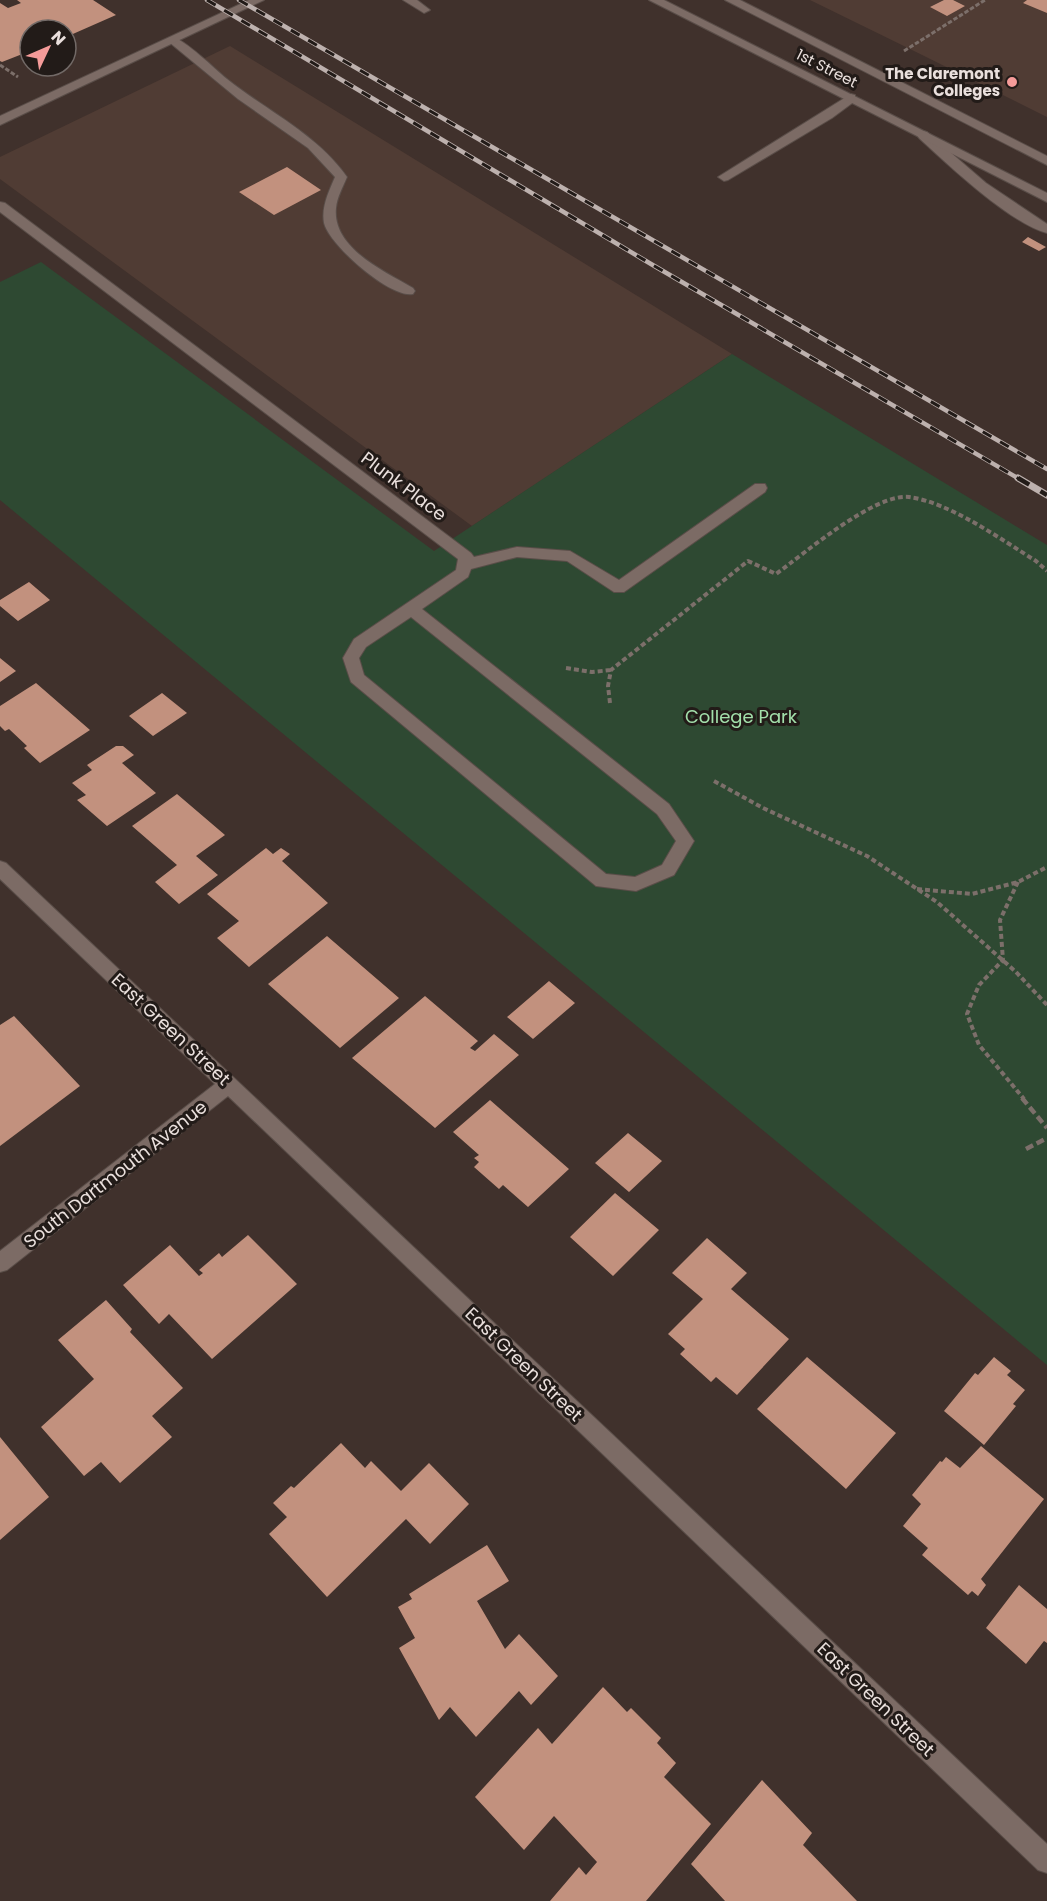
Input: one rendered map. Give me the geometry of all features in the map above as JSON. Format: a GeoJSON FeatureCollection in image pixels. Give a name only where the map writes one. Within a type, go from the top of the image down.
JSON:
{"type":"FeatureCollection","features":[{"type":"Feature","properties":{"kind":"street"},"geometry":{"type":"LineString","coordinates":[[2,117],[258,0]]}},
{"type":"Feature","properties":{"kind":"street"},"geometry":{"type":"LineString","coordinates":[[409,0],[424,10]]}},
{"type":"Feature","properties":{"kind":"street","name":"1st Street"},"geometry":{"type":"LineString","coordinates":[[655,0],[1047,198]]}},
{"type":"Feature","properties":{"kind":"street","name":"1st Street"},"geometry":{"type":"LineString","coordinates":[[731,0],[1047,161]]}},
{"type":"Feature","properties":{"kind":"street"},"geometry":{"type":"LineString","coordinates":[[172,40],[215,77],[318,151],[334,166],[341,177],[330,210],[334,230],[351,256],[408,291]]}},
{"type":"Feature","properties":{"kind":"street"},"geometry":{"type":"LineString","coordinates":[[724,177],[828,115],[851,98]]}},
{"type":"Feature","properties":{"kind":"street"},"geometry":{"type":"LineString","coordinates":[[923,135],[973,182],[1015,212],[1047,229]]}},
{"type":"Feature","properties":{"kind":"street","name":"Plunk Place"},"geometry":{"type":"LineString","coordinates":[[0,206],[466,557],[465,565]]}},
{"type":"Feature","properties":{"kind":"street"},"geometry":{"type":"LineString","coordinates":[[411,609],[663,809],[685,841],[668,870],[636,884],[602,880],[357,678],[351,658],[360,643],[463,573],[465,565],[517,552],[570,555],[619,588],[760,488]]}},
{"type":"Feature","properties":{"kind":"street","name":"East Green Street"},"geometry":{"type":"LineString","coordinates":[[0,868],[1047,1861]]}},
{"type":"Feature","properties":{"kind":"street","name":"South Dartmouth Avenue"},"geometry":{"type":"LineString","coordinates":[[0,1263],[229,1084]]}},
{"type":"Feature","properties":{"kind":"path"},"geometry":{"type":"LineString","coordinates":[[903,51],[985,0]]}},
{"type":"Feature","properties":{"kind":"path"},"geometry":{"type":"LineString","coordinates":[[0,65],[18,78]]}},
{"type":"Feature","properties":{"kind":"path"},"geometry":{"type":"LineString","coordinates":[[566,668],[592,672],[611,670],[748,561],[776,574],[871,506],[908,497],[954,512],[1036,561],[1047,571]]}},
{"type":"Feature","properties":{"kind":"path"},"geometry":{"type":"LineString","coordinates":[[610,703],[608,686],[611,670]]}},
{"type":"Feature","properties":{"kind":"path"},"geometry":{"type":"LineString","coordinates":[[714,781],[764,808],[867,856],[937,902],[1003,960],[1047,1005]]}},
{"type":"Feature","properties":{"kind":"path"},"geometry":{"type":"LineString","coordinates":[[916,889],[972,894],[1018,882],[1047,867]]}},
{"type":"Feature","properties":{"kind":"path"},"geometry":{"type":"LineString","coordinates":[[1018,882],[1000,920],[1003,960],[979,985],[967,1014],[979,1045],[1047,1128]]}},
{"type":"Feature","properties":{"kind":"path"},"geometry":{"type":"LineString","coordinates":[[1026,1149],[1047,1138]]}},
{"type":"Feature","properties":{"kind":"shaded area","name":"The Claremont Colleges"},"geometry":{"type":"Polygon","coordinates":[[[810,0],[1047,0],[1047,117],[908,48],[810,0]]]}},
{"type":"Feature","properties":{"kind":"shaded area"},"geometry":{"type":"Polygon","coordinates":[[[230,46],[732,354],[472,526],[0,179],[0,157],[230,46]]]}},
{"type":"Feature","properties":{"kind":"green space","name":"College Park"},"geometry":{"type":"Polygon","coordinates":[[[41,262],[434,551],[732,354],[1047,545],[1047,1365],[0,500],[0,282],[41,262]]]}},
{"type":"Feature","properties":{"kind":"building"},"geometry":{"type":"Polygon","coordinates":[[[17,0],[93,0],[116,15],[78,32],[78,18],[18,18],[18,56],[2,62],[0,61],[0,3],[8,8],[21,3],[17,0]]]}},
{"type":"Feature","properties":{"kind":"building"},"geometry":{"type":"Polygon","coordinates":[[[944,0],[953,0],[965,6],[947,16],[930,7],[944,0]]]}},
{"type":"Feature","properties":{"kind":"building"},"geometry":{"type":"Polygon","coordinates":[[[1027,0],[1047,0],[1047,13],[1023,3],[1027,0]]]}},
{"type":"Feature","properties":{"kind":"building"},"geometry":{"type":"Polygon","coordinates":[[[287,167],[321,190],[274,215],[239,192],[287,167]]]}},
{"type":"Feature","properties":{"kind":"building"},"geometry":{"type":"Polygon","coordinates":[[[1028,237],[1046,247],[1039,251],[1022,242],[1028,237]]]}},
{"type":"Feature","properties":{"kind":"building"},"geometry":{"type":"Polygon","coordinates":[[[29,582],[50,600],[18,621],[0,606],[0,600],[29,582]]]}},
{"type":"Feature","properties":{"kind":"building"},"geometry":{"type":"Polygon","coordinates":[[[0,658],[16,671],[0,682],[0,658]]]}},
{"type":"Feature","properties":{"kind":"building"},"geometry":{"type":"Polygon","coordinates":[[[36,683],[90,730],[40,763],[24,748],[27,746],[9,729],[5,731],[0,726],[0,706],[36,683]]]}},
{"type":"Feature","properties":{"kind":"building"},"geometry":{"type":"Polygon","coordinates":[[[162,693],[187,713],[153,736],[129,716],[162,693]]]}},
{"type":"Feature","properties":{"kind":"building"},"geometry":{"type":"Polygon","coordinates":[[[116,746],[123,746],[134,755],[122,763],[156,793],[107,826],[77,800],[86,795],[72,783],[92,770],[87,765],[116,746]]]}},
{"type":"Feature","properties":{"kind":"building"},"geometry":{"type":"Polygon","coordinates":[[[177,794],[225,835],[196,856],[218,875],[179,904],[155,882],[177,865],[132,826],[177,794]]]}},
{"type":"Feature","properties":{"kind":"building"},"geometry":{"type":"Polygon","coordinates":[[[266,848],[273,854],[281,848],[290,854],[282,861],[328,903],[249,967],[217,938],[239,921],[207,894],[266,848]]]}},
{"type":"Feature","properties":{"kind":"building"},"geometry":{"type":"Polygon","coordinates":[[[327,936],[399,998],[340,1048],[268,984],[327,936]]]}},
{"type":"Feature","properties":{"kind":"building"},"geometry":{"type":"Polygon","coordinates":[[[549,981],[575,1003],[533,1039],[507,1017],[549,981]]]}},
{"type":"Feature","properties":{"kind":"building"},"geometry":{"type":"Polygon","coordinates":[[[425,996],[478,1041],[470,1048],[475,1051],[494,1034],[519,1055],[435,1128],[352,1058],[425,996]]]}},
{"type":"Feature","properties":{"kind":"building"},"geometry":{"type":"Polygon","coordinates":[[[14,1016],[80,1086],[0,1146],[0,1025],[14,1016]]]}},
{"type":"Feature","properties":{"kind":"building"},"geometry":{"type":"Polygon","coordinates":[[[490,1100],[569,1169],[528,1207],[503,1185],[499,1189],[474,1167],[479,1162],[474,1158],[479,1155],[453,1132],[490,1100]]]}},
{"type":"Feature","properties":{"kind":"building"},"geometry":{"type":"Polygon","coordinates":[[[628,1133],[662,1161],[629,1192],[595,1163],[628,1133]]]}},
{"type":"Feature","properties":{"kind":"building"},"geometry":{"type":"Polygon","coordinates":[[[615,1193],[659,1230],[613,1276],[570,1237],[615,1193]]]}},
{"type":"Feature","properties":{"kind":"building"},"geometry":{"type":"Polygon","coordinates":[[[248,1235],[297,1284],[212,1359],[169,1314],[159,1324],[123,1285],[170,1245],[199,1276],[203,1273],[199,1270],[219,1253],[222,1257],[248,1235]]]}},
{"type":"Feature","properties":{"kind":"building"},"geometry":{"type":"Polygon","coordinates":[[[707,1238],[747,1273],[731,1289],[789,1339],[737,1395],[716,1377],[711,1382],[680,1354],[685,1349],[668,1334],[703,1299],[672,1273],[707,1238]]]}},
{"type":"Feature","properties":{"kind":"building"},"geometry":{"type":"Polygon","coordinates":[[[106,1300],[132,1329],[130,1332],[183,1388],[152,1416],[172,1437],[120,1483],[101,1462],[84,1476],[41,1427],[94,1379],[58,1340],[106,1300]]]}},
{"type":"Feature","properties":{"kind":"building"},"geometry":{"type":"Polygon","coordinates":[[[807,1357],[896,1433],[846,1489],[757,1409],[807,1357]]]}},
{"type":"Feature","properties":{"kind":"building"},"geometry":{"type":"Polygon","coordinates":[[[994,1357],[1011,1371],[1007,1375],[1025,1390],[1013,1404],[1016,1406],[984,1445],[944,1411],[975,1373],[978,1375],[994,1357]]]}},
{"type":"Feature","properties":{"kind":"building"},"geometry":{"type":"Polygon","coordinates":[[[0,1437],[49,1497],[0,1540],[0,1437]]]}},
{"type":"Feature","properties":{"kind":"building"},"geometry":{"type":"Polygon","coordinates":[[[341,1443],[365,1468],[371,1461],[401,1491],[429,1463],[469,1504],[430,1544],[406,1519],[327,1597],[269,1534],[287,1517],[273,1503],[291,1486],[294,1488],[341,1443]]]}},
{"type":"Feature","properties":{"kind":"building"},"geometry":{"type":"Polygon","coordinates":[[[981,1446],[1044,1499],[981,1579],[986,1585],[978,1596],[972,1591],[968,1595],[922,1555],[928,1548],[903,1526],[921,1504],[912,1495],[940,1461],[942,1462],[946,1457],[960,1468],[981,1446]]]}},
{"type":"Feature","properties":{"kind":"building"},"geometry":{"type":"Polygon","coordinates":[[[487,1545],[509,1581],[477,1601],[505,1649],[519,1634],[558,1676],[531,1705],[519,1691],[476,1737],[450,1707],[439,1720],[399,1648],[415,1638],[398,1607],[412,1599],[409,1594],[487,1545]]]}},
{"type":"Feature","properties":{"kind":"building"},"geometry":{"type":"Polygon","coordinates":[[[1019,1585],[1047,1609],[1047,1643],[1044,1641],[1026,1664],[986,1628],[1019,1585]]]}},
{"type":"Feature","properties":{"kind":"building"},"geometry":{"type":"Polygon","coordinates":[[[603,1687],[627,1712],[631,1708],[661,1738],[657,1743],[676,1763],[664,1777],[711,1824],[646,1901],[550,1901],[579,1867],[586,1875],[597,1862],[554,1816],[524,1850],[475,1797],[538,1728],[552,1744],[603,1687]]]}},
{"type":"Feature","properties":{"kind":"building"},"geometry":{"type":"Polygon","coordinates":[[[762,1780],[812,1833],[803,1845],[857,1901],[725,1901],[691,1864],[762,1780]]]}},
{"type":"Feature","properties":{"kind":"railway"},"geometry":{"type":"LineString","coordinates":[[207,0],[651,264],[1021,480]]}},
{"type":"Feature","properties":{"kind":"railway"},"geometry":{"type":"LineString","coordinates":[[239,0],[1047,469]]}},
{"type":"Feature","properties":{"kind":"railway"},"geometry":{"type":"LineString","coordinates":[[1018,478],[1047,495]]}},
{"type":"Feature","properties":{"kind":"place","name":"The Claremont Colleges"},"geometry":{"type":"Point","coordinates":[1012,82]}}]}
